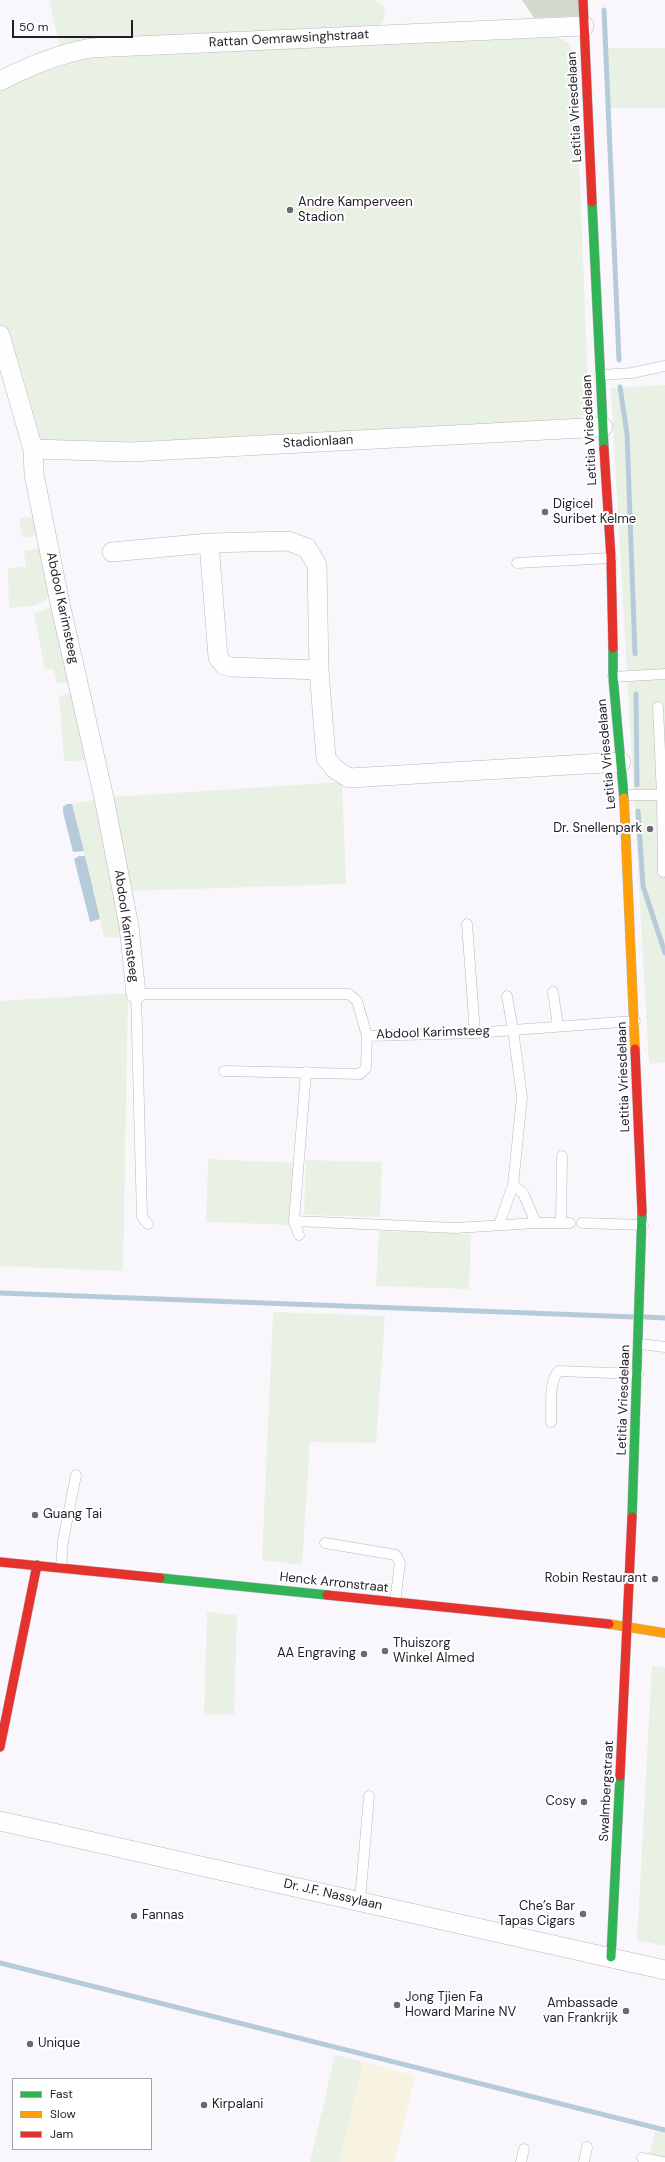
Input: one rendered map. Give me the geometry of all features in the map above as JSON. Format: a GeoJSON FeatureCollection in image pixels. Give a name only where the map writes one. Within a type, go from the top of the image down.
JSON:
{"type":"FeatureCollection","features":[{"type":"Feature","properties":{"kind":"street","name":"Letitia Vriesdelaan"},"geometry":{"type":"LineString","coordinates":[[583,0],[600,375],[611,558],[613,677],[624,795],[643,1225],[642,1300],[628,1626]]}},
{"type":"Feature","properties":{"kind":"street","name":"Rattan Oemrawsinghstraat"},"geometry":{"type":"LineString","coordinates":[[0,81],[25,68],[68,52],[91,48],[584,26]]}},
{"type":"Feature","properties":{"kind":"street","name":"Abdool Karimsteeg"},"geometry":{"type":"LineString","coordinates":[[0,335],[34,449],[34,474],[59,599],[104,798],[127,919],[136,994]]}},
{"type":"Feature","properties":{"kind":"street","name":"Stadionlaan"},"geometry":{"type":"LineString","coordinates":[[34,449],[131,452],[603,427]]}},
{"type":"Feature","properties":{"kind":"street"},"geometry":{"type":"LineString","coordinates":[[112,552],[209,543],[288,541],[307,548],[317,565],[319,670],[326,758],[335,769],[349,778],[621,762]]}},
{"type":"Feature","properties":{"kind":"street"},"geometry":{"type":"LineString","coordinates":[[209,543],[218,657],[224,665],[231,667],[319,670]]}},
{"type":"Feature","properties":{"kind":"street","name":"Henck Arronstraat"},"geometry":{"type":"LineString","coordinates":[[0,1562],[628,1626],[665,1633]]}},
{"type":"Feature","properties":{"kind":"street"},"geometry":{"type":"LineString","coordinates":[[0,1747],[37,1565]]}},
{"type":"Feature","properties":{"kind":"street","name":"Swalmbergstraat"},"geometry":{"type":"LineString","coordinates":[[611,1957],[628,1626]]}},
{"type":"Feature","properties":{"kind":"street","name":"Dr. J.F. Nassylaan"},"geometry":{"type":"LineString","coordinates":[[0,1820],[665,1970]]}},
{"type":"Feature","properties":{"kind":"lane"},"geometry":{"type":"LineString","coordinates":[[600,375],[632,373],[665,366]]}},
{"type":"Feature","properties":{"kind":"lane"},"geometry":{"type":"LineString","coordinates":[[517,562],[611,558]]}},
{"type":"Feature","properties":{"kind":"lane"},"geometry":{"type":"LineString","coordinates":[[613,677],[665,674]]}},
{"type":"Feature","properties":{"kind":"lane"},"geometry":{"type":"LineString","coordinates":[[658,707],[662,795],[663,872]]}},
{"type":"Feature","properties":{"kind":"lane"},"geometry":{"type":"LineString","coordinates":[[624,795],[662,795]]}},
{"type":"Feature","properties":{"kind":"lane"},"geometry":{"type":"LineString","coordinates":[[467,924],[475,1033]]}},
{"type":"Feature","properties":{"kind":"lane"},"geometry":{"type":"LineString","coordinates":[[553,992],[558,1026]]}},
{"type":"Feature","properties":{"kind":"lane"},"geometry":{"type":"LineString","coordinates":[[136,994],[142,1217],[148,1224]]}},
{"type":"Feature","properties":{"kind":"lane","name":"Abdool Karimsteeg"},"geometry":{"type":"LineString","coordinates":[[136,994],[349,994],[357,1001],[367,1036],[475,1033],[635,1021]]}},
{"type":"Feature","properties":{"kind":"lane"},"geometry":{"type":"LineString","coordinates":[[499,1225],[513,1185],[522,1097],[507,996]]}},
{"type":"Feature","properties":{"kind":"lane"},"geometry":{"type":"LineString","coordinates":[[224,1071],[360,1074],[364,1072],[367,1036]]}},
{"type":"Feature","properties":{"kind":"lane"},"geometry":{"type":"LineString","coordinates":[[299,1235],[294,1221],[306,1072]]}},
{"type":"Feature","properties":{"kind":"lane"},"geometry":{"type":"LineString","coordinates":[[294,1221],[456,1228],[536,1223],[565,1223],[562,1156]]}},
{"type":"Feature","properties":{"kind":"lane"},"geometry":{"type":"LineString","coordinates":[[513,1185],[523,1193],[536,1223]]}},
{"type":"Feature","properties":{"kind":"lane"},"geometry":{"type":"LineString","coordinates":[[582,1223],[643,1225]]}},
{"type":"Feature","properties":{"kind":"lane"},"geometry":{"type":"LineString","coordinates":[[640,1339],[665,1347]]}},
{"type":"Feature","properties":{"kind":"lane"},"geometry":{"type":"LineString","coordinates":[[551,1422],[553,1382],[555,1375],[559,1371],[638,1374]]}},
{"type":"Feature","properties":{"kind":"lane"},"geometry":{"type":"LineString","coordinates":[[61,1568],[63,1541],[76,1475]]}},
{"type":"Feature","properties":{"kind":"lane"},"geometry":{"type":"LineString","coordinates":[[325,1543],[398,1556],[400,1563],[395,1602]]}},
{"type":"Feature","properties":{"kind":"lane"},"geometry":{"type":"LineString","coordinates":[[360,1901],[369,1796]]}},
{"type":"Feature","properties":{"kind":"lane"},"geometry":{"type":"LineString","coordinates":[[584,2162],[587,2147]]}},
{"type":"Feature","properties":{"kind":"lane"},"geometry":{"type":"LineString","coordinates":[[521,2162],[524,2150]]}},
{"type":"Feature","properties":{"kind":"lane"},"geometry":{"type":"LineString","coordinates":[[642,2158],[663,2162]]}},
{"type":"Feature","properties":{"kind":"shaded area"},"geometry":{"type":"Polygon","coordinates":[[[49,0],[375,0],[384,6],[385,14],[380,26],[60,47],[49,0]]]}},
{"type":"Feature","properties":{"kind":"shaded area"},"geometry":{"type":"Polygon","coordinates":[[[522,0],[579,0],[580,16],[534,18],[522,0]]]}},
{"type":"Feature","properties":{"kind":"shaded area","name":"Andre Kamperveen Stadion"},"geometry":{"type":"Polygon","coordinates":[[[558,37],[570,44],[575,57],[589,412],[574,423],[141,449],[35,442],[0,332],[0,88],[81,59],[429,41],[558,37]]]}},
{"type":"Feature","properties":{"kind":"shaded area"},"geometry":{"type":"Polygon","coordinates":[[[606,48],[665,48],[665,108],[609,108],[606,48]]]}},
{"type":"Feature","properties":{"kind":"shaded area","name":"Dr. Snellenpark"},"geometry":{"type":"Polygon","coordinates":[[[665,385],[665,1062],[649,1064],[611,388],[665,385]]]}},
{"type":"Feature","properties":{"kind":"shaded area"},"geometry":{"type":"Polygon","coordinates":[[[37,517],[42,534],[23,538],[19,518],[37,517]]]}},
{"type":"Feature","properties":{"kind":"shaded area"},"geometry":{"type":"Polygon","coordinates":[[[44,547],[51,594],[43,602],[32,606],[9,608],[8,568],[26,567],[24,551],[44,547]]]}},
{"type":"Feature","properties":{"kind":"shaded area"},"geometry":{"type":"Polygon","coordinates":[[[54,606],[74,680],[57,684],[53,669],[45,669],[34,613],[54,606]]]}},
{"type":"Feature","properties":{"kind":"shaded area"},"geometry":{"type":"Polygon","coordinates":[[[76,692],[87,759],[64,761],[59,696],[76,692]]]}},
{"type":"Feature","properties":{"kind":"shaded area"},"geometry":{"type":"Polygon","coordinates":[[[342,782],[346,884],[129,891],[112,797],[342,782]]]}},
{"type":"Feature","properties":{"kind":"shaded area"},"geometry":{"type":"Polygon","coordinates":[[[98,799],[122,938],[104,937],[72,804],[98,799]]]}},
{"type":"Feature","properties":{"kind":"shaded area"},"geometry":{"type":"Polygon","coordinates":[[[128,993],[123,1271],[0,1266],[0,1001],[128,993]]]}},
{"type":"Feature","properties":{"kind":"shaded area"},"geometry":{"type":"Polygon","coordinates":[[[208,1159],[296,1163],[294,1225],[206,1222],[208,1159]]]}},
{"type":"Feature","properties":{"kind":"shaded area"},"geometry":{"type":"Polygon","coordinates":[[[306,1160],[382,1162],[380,1217],[304,1215],[306,1160]]]}},
{"type":"Feature","properties":{"kind":"shaded area"},"geometry":{"type":"Polygon","coordinates":[[[379,1231],[471,1234],[469,1289],[376,1286],[379,1231]]]}},
{"type":"Feature","properties":{"kind":"shaded area"},"geometry":{"type":"Polygon","coordinates":[[[273,1312],[385,1316],[376,1443],[310,1442],[302,1565],[262,1560],[273,1312]]]}},
{"type":"Feature","properties":{"kind":"shaded area"},"geometry":{"type":"Polygon","coordinates":[[[207,1612],[237,1615],[234,1714],[204,1715],[207,1612]]]}},
{"type":"Feature","properties":{"kind":"shaded area"},"geometry":{"type":"Polygon","coordinates":[[[652,1665],[665,1668],[665,1946],[637,1940],[652,1665]]]}},
{"type":"Feature","properties":{"kind":"shaded area"},"geometry":{"type":"Polygon","coordinates":[[[335,2055],[363,2062],[340,2162],[310,2162],[335,2055]]]}},
{"type":"Feature","properties":{"kind":"shaded area"},"geometry":{"type":"Polygon","coordinates":[[[656,2128],[665,2130],[665,2162],[647,2162],[656,2128]]]}},
{"type":"Feature","properties":{"kind":"sand"},"geometry":{"type":"Polygon","coordinates":[[[363,2062],[415,2076],[394,2162],[340,2162],[363,2062]]]}},
{"type":"Feature","properties":{"kind":"water"},"geometry":{"type":"Polygon","coordinates":[[[67,804],[72,804],[84,851],[73,852],[63,812],[63,807],[67,804]]]}},
{"type":"Feature","properties":{"kind":"water"},"geometry":{"type":"Polygon","coordinates":[[[79,856],[85,856],[100,919],[90,922],[74,859],[79,856]]]}},
{"type":"Feature","properties":{"kind":"waterway"},"geometry":{"type":"LineString","coordinates":[[604,10],[619,360]]}},
{"type":"Feature","properties":{"kind":"waterway"},"geometry":{"type":"LineString","coordinates":[[620,387],[627,434],[635,654]]}},
{"type":"Feature","properties":{"kind":"waterway"},"geometry":{"type":"LineString","coordinates":[[636,694],[637,785]]}},
{"type":"Feature","properties":{"kind":"waterway"},"geometry":{"type":"LineString","coordinates":[[638,811],[643,886],[665,953]]}},
{"type":"Feature","properties":{"kind":"waterway"},"geometry":{"type":"LineString","coordinates":[[0,1293],[635,1317]]}},
{"type":"Feature","properties":{"kind":"waterway"},"geometry":{"type":"LineString","coordinates":[[645,1317],[665,1318]]}},
{"type":"Feature","properties":{"kind":"waterway"},"geometry":{"type":"LineString","coordinates":[[0,1963],[665,2130]]}},
{"type":"Feature","properties":{"kind":"traffic: fast"},"geometry":{"type":"LineString","coordinates":[[592,202],[604,449]]}},
{"type":"Feature","properties":{"kind":"traffic: fast"},"geometry":{"type":"LineString","coordinates":[[613,648],[613,677],[624,798]]}},
{"type":"Feature","properties":{"kind":"traffic: fast"},"geometry":{"type":"LineString","coordinates":[[632,1517],[642,1212]]}},
{"type":"Feature","properties":{"kind":"traffic: fast"},"geometry":{"type":"LineString","coordinates":[[160,1578],[327,1595]]}},
{"type":"Feature","properties":{"kind":"traffic: fast"},"geometry":{"type":"LineString","coordinates":[[611,1957],[620,1776]]}},
{"type":"Feature","properties":{"kind":"traffic: slow"},"geometry":{"type":"LineString","coordinates":[[624,798],[635,1049]]}},
{"type":"Feature","properties":{"kind":"traffic: slow"},"geometry":{"type":"LineString","coordinates":[[609,1624],[665,1633]]}},
{"type":"Feature","properties":{"kind":"traffic: jam"},"geometry":{"type":"LineString","coordinates":[[583,0],[592,202]]}},
{"type":"Feature","properties":{"kind":"traffic: jam"},"geometry":{"type":"LineString","coordinates":[[604,449],[611,558],[613,648]]}},
{"type":"Feature","properties":{"kind":"traffic: jam"},"geometry":{"type":"LineString","coordinates":[[635,1049],[642,1212]]}},
{"type":"Feature","properties":{"kind":"traffic: jam"},"geometry":{"type":"LineString","coordinates":[[620,1776],[632,1517]]}},
{"type":"Feature","properties":{"kind":"traffic: jam"},"geometry":{"type":"LineString","coordinates":[[0,1562],[160,1578]]}},
{"type":"Feature","properties":{"kind":"traffic: jam"},"geometry":{"type":"LineString","coordinates":[[0,1747],[37,1565]]}},
{"type":"Feature","properties":{"kind":"traffic: jam"},"geometry":{"type":"LineString","coordinates":[[327,1595],[609,1624]]}},
{"type":"Feature","properties":{"kind":"place","name":"Andre Kamperveen Stadion"},"geometry":{"type":"Point","coordinates":[290,210]}},
{"type":"Feature","properties":{"kind":"place","name":"Digicel Suribet Kelme"},"geometry":{"type":"Point","coordinates":[545,512]}},
{"type":"Feature","properties":{"kind":"place","name":"Dr. Snellenpark"},"geometry":{"type":"Point","coordinates":[650,829]}},
{"type":"Feature","properties":{"kind":"place","name":"Guang Tai"},"geometry":{"type":"Point","coordinates":[35,1515]}},
{"type":"Feature","properties":{"kind":"place","name":"Robin Restaurant"},"geometry":{"type":"Point","coordinates":[655,1579]}},
{"type":"Feature","properties":{"kind":"place","name":"Thuiszorg Winkel Almed"},"geometry":{"type":"Point","coordinates":[385,1651]}},
{"type":"Feature","properties":{"kind":"place","name":"AA Engraving"},"geometry":{"type":"Point","coordinates":[364,1654]}},
{"type":"Feature","properties":{"kind":"place","name":"Cosy"},"geometry":{"type":"Point","coordinates":[584,1802]}},
{"type":"Feature","properties":{"kind":"place","name":"Che’s Bar Tapas Cigars"},"geometry":{"type":"Point","coordinates":[583,1914]}},
{"type":"Feature","properties":{"kind":"place","name":"Fannas"},"geometry":{"type":"Point","coordinates":[134,1916]}},
{"type":"Feature","properties":{"kind":"place","name":"Jong Tjien Fa Howard Marine NV"},"geometry":{"type":"Point","coordinates":[397,2005]}},
{"type":"Feature","properties":{"kind":"place","name":"Ambassade van Frankrijk"},"geometry":{"type":"Point","coordinates":[626,2011]}},
{"type":"Feature","properties":{"kind":"place","name":"Unique"},"geometry":{"type":"Point","coordinates":[30,2044]}},
{"type":"Feature","properties":{"kind":"place","name":"Kirpalani"},"geometry":{"type":"Point","coordinates":[204,2105]}}]}
